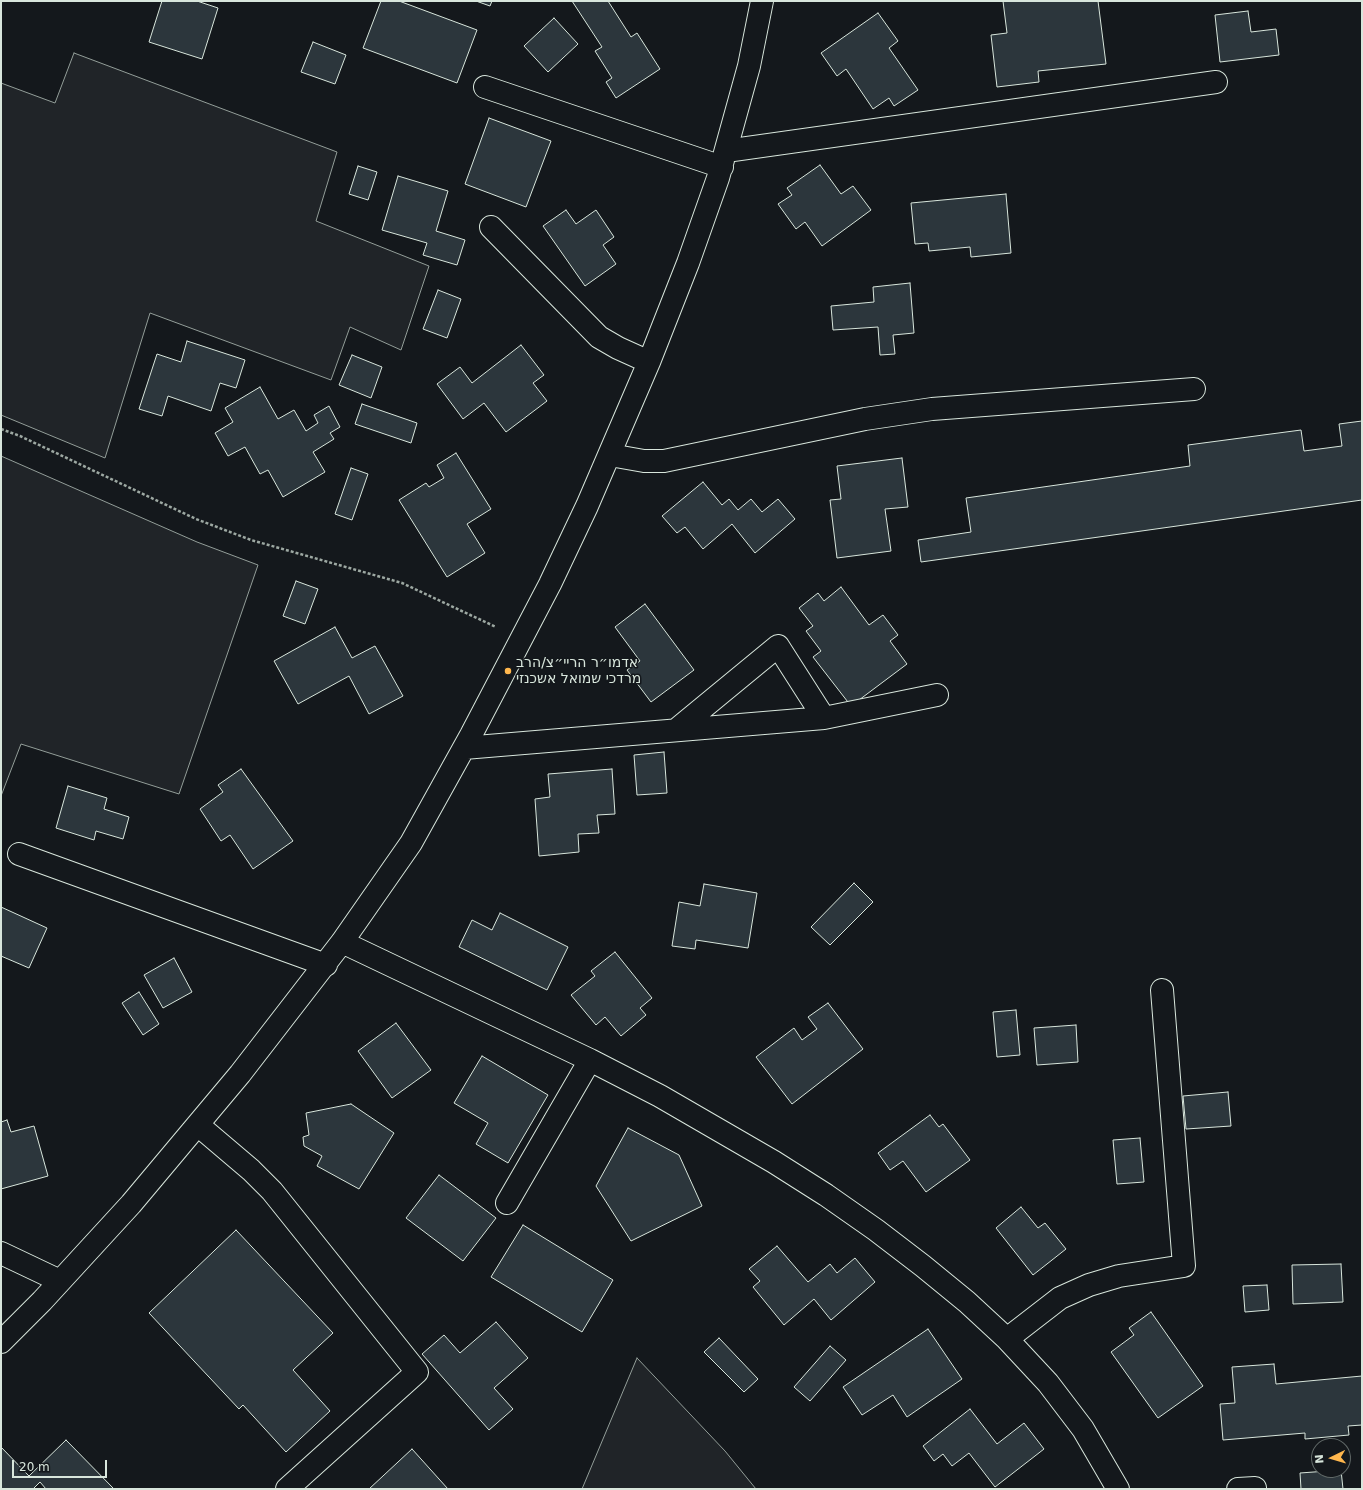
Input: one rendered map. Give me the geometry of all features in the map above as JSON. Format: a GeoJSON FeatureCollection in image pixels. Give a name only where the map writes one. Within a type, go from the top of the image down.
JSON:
{"type":"FeatureCollection","features":[{"type":"Feature","properties":{"kind":"street"},"geometry":{"type":"LineString","coordinates":[[1,1342],[131,1204],[240,1074],[326,965],[411,843],[522,639],[587,506],[649,362],[688,263],[724,159],[749,66],[762,1]]}},
{"type":"Feature","properties":{"kind":"street"},"geometry":{"type":"LineString","coordinates":[[485,87],[724,159],[1216,82]]}},
{"type":"Feature","properties":{"kind":"street"},"geometry":{"type":"LineString","coordinates":[[491,227],[599,337],[618,348],[649,362]]}},
{"type":"Feature","properties":{"kind":"street"},"geometry":{"type":"LineString","coordinates":[[610,455],[644,462],[664,461],[865,419],[932,409],[1194,389]]}},
{"type":"Feature","properties":{"kind":"street"},"geometry":{"type":"LineString","coordinates":[[676,730],[778,646],[824,718]]}},
{"type":"Feature","properties":{"kind":"street"},"geometry":{"type":"LineString","coordinates":[[464,748],[824,718],[937,695]]}},
{"type":"Feature","properties":{"kind":"street"},"geometry":{"type":"LineString","coordinates":[[19,854],[326,965]]}},
{"type":"Feature","properties":{"kind":"street"},"geometry":{"type":"LineString","coordinates":[[342,942],[590,1060],[660,1096],[774,1162],[826,1195],[876,1230],[967,1302],[1007,1339],[1048,1383],[1083,1429],[1118,1489]]}},
{"type":"Feature","properties":{"kind":"street"},"geometry":{"type":"LineString","coordinates":[[1007,1339],[1060,1298],[1089,1285],[1119,1276],[1184,1266],[1162,990]]}},
{"type":"Feature","properties":{"kind":"street"},"geometry":{"type":"LineString","coordinates":[[507,1203],[590,1060]]}},
{"type":"Feature","properties":{"kind":"street"},"geometry":{"type":"LineString","coordinates":[[198,1125],[251,1170],[272,1191],[417,1372],[286,1489]]}},
{"type":"Feature","properties":{"kind":"street"},"geometry":{"type":"LineString","coordinates":[[1,1253],[60,1281]]}},
{"type":"Feature","properties":{"kind":"path"},"geometry":{"type":"LineString","coordinates":[[1,429],[20,436],[196,519],[250,540],[402,582],[522,639]]}},
{"type":"Feature","properties":{"kind":"shaded area"},"geometry":{"type":"Polygon","coordinates":[[[74,53],[337,152],[316,221],[429,266],[401,350],[350,327],[331,380],[150,313],[105,458],[1,415],[1,83],[55,103],[74,53]]]}},
{"type":"Feature","properties":{"kind":"shaded area"},"geometry":{"type":"Polygon","coordinates":[[[1,456],[197,542],[258,565],[179,794],[21,744],[1,796],[1,456]]]}},
{"type":"Feature","properties":{"kind":"shaded area"},"geometry":{"type":"Polygon","coordinates":[[[637,1358],[725,1451],[756,1489],[582,1489],[637,1358]]]}},
{"type":"Feature","properties":{"kind":"building"},"geometry":{"type":"Polygon","coordinates":[[[162,1],[197,1],[218,8],[202,59],[149,42],[162,1]]]}},
{"type":"Feature","properties":{"kind":"building"},"geometry":{"type":"Polygon","coordinates":[[[381,1],[399,1],[477,30],[457,83],[363,48],[381,1]]]}},
{"type":"Feature","properties":{"kind":"building"},"geometry":{"type":"Polygon","coordinates":[[[476,1],[492,1],[490,6],[476,1]]]}},
{"type":"Feature","properties":{"kind":"building"},"geometry":{"type":"Polygon","coordinates":[[[572,1],[608,1],[631,37],[637,33],[660,69],[616,98],[606,82],[612,78],[595,51],[602,47],[572,1]]]}},
{"type":"Feature","properties":{"kind":"building"},"geometry":{"type":"Polygon","coordinates":[[[1003,1],[1098,1],[1106,64],[1038,71],[1039,82],[997,87],[991,35],[1007,33],[1003,1]]]}},
{"type":"Feature","properties":{"kind":"building"},"geometry":{"type":"Polygon","coordinates":[[[1248,11],[1251,32],[1276,29],[1279,55],[1220,62],[1215,15],[1248,11]]]}},
{"type":"Feature","properties":{"kind":"building"},"geometry":{"type":"Polygon","coordinates":[[[878,13],[898,41],[889,48],[918,90],[894,106],[889,98],[873,109],[846,69],[837,76],[821,53],[878,13]]]}},
{"type":"Feature","properties":{"kind":"building"},"geometry":{"type":"Polygon","coordinates":[[[554,18],[578,44],[548,72],[524,46],[554,18]]]}},
{"type":"Feature","properties":{"kind":"building"},"geometry":{"type":"Polygon","coordinates":[[[313,42],[346,55],[335,84],[301,72],[313,42]]]}},
{"type":"Feature","properties":{"kind":"building"},"geometry":{"type":"Polygon","coordinates":[[[489,118],[551,141],[526,207],[465,184],[489,118]]]}},
{"type":"Feature","properties":{"kind":"building"},"geometry":{"type":"Polygon","coordinates":[[[820,165],[841,194],[853,186],[871,210],[822,246],[805,222],[796,229],[778,204],[792,195],[787,188],[820,165]]]}},
{"type":"Feature","properties":{"kind":"building"},"geometry":{"type":"Polygon","coordinates":[[[358,166],[377,172],[368,200],[349,194],[358,166]]]}},
{"type":"Feature","properties":{"kind":"building"},"geometry":{"type":"Polygon","coordinates":[[[398,176],[448,191],[436,231],[465,240],[457,265],[423,255],[427,243],[382,230],[398,176]]]}},
{"type":"Feature","properties":{"kind":"building"},"geometry":{"type":"Polygon","coordinates":[[[1006,194],[1011,253],[971,257],[970,247],[929,251],[928,243],[915,244],[911,203],[1006,194]]]}},
{"type":"Feature","properties":{"kind":"building"},"geometry":{"type":"Polygon","coordinates":[[[566,210],[576,224],[596,210],[614,237],[603,245],[616,264],[585,286],[543,226],[566,210]]]}},
{"type":"Feature","properties":{"kind":"building"},"geometry":{"type":"Polygon","coordinates":[[[910,283],[914,333],[893,335],[895,354],[880,355],[878,327],[833,330],[831,306],[874,302],[873,287],[910,283]]]}},
{"type":"Feature","properties":{"kind":"building"},"geometry":{"type":"Polygon","coordinates":[[[438,290],[461,299],[447,338],[423,329],[438,290]]]}},
{"type":"Feature","properties":{"kind":"building"},"geometry":{"type":"Polygon","coordinates":[[[187,341],[245,360],[236,388],[220,383],[211,411],[168,396],[162,416],[139,409],[157,354],[181,362],[187,341]]]}},
{"type":"Feature","properties":{"kind":"building"},"geometry":{"type":"Polygon","coordinates":[[[521,345],[544,375],[533,383],[547,401],[506,432],[484,403],[463,419],[437,384],[460,367],[472,383],[521,345]]]}},
{"type":"Feature","properties":{"kind":"building"},"geometry":{"type":"Polygon","coordinates":[[[352,355],[382,367],[371,398],[339,385],[352,355]]]}},
{"type":"Feature","properties":{"kind":"building"},"geometry":{"type":"Polygon","coordinates":[[[260,387],[278,419],[294,410],[306,431],[318,423],[314,415],[329,406],[340,427],[330,433],[334,439],[313,452],[325,472],[283,497],[268,470],[260,474],[245,447],[228,456],[215,433],[233,422],[225,408],[260,387]]]}},
{"type":"Feature","properties":{"kind":"building"},"geometry":{"type":"Polygon","coordinates":[[[362,404],[417,423],[411,443],[355,424],[362,404]]]}},
{"type":"Feature","properties":{"kind":"building"},"geometry":{"type":"Polygon","coordinates":[[[1362,421],[1362,500],[921,562],[918,540],[971,532],[966,498],[1190,466],[1188,445],[1301,430],[1304,451],[1342,446],[1339,424],[1362,421]]]}},
{"type":"Feature","properties":{"kind":"building"},"geometry":{"type":"Polygon","coordinates":[[[456,453],[491,509],[467,524],[485,553],[447,577],[399,500],[426,483],[429,487],[444,478],[437,465],[456,453]]]}},
{"type":"Feature","properties":{"kind":"building"},"geometry":{"type":"Polygon","coordinates":[[[902,458],[908,507],[885,509],[891,551],[837,558],[830,500],[841,499],[837,466],[902,458]]]}},
{"type":"Feature","properties":{"kind":"building"},"geometry":{"type":"Polygon","coordinates":[[[351,468],[368,474],[352,520],[335,514],[351,468]]]}},
{"type":"Feature","properties":{"kind":"building"},"geometry":{"type":"Polygon","coordinates":[[[703,482],[722,505],[729,499],[738,510],[751,499],[762,512],[778,499],[795,519],[755,553],[732,524],[703,549],[685,527],[677,533],[662,516],[703,482]]]}},
{"type":"Feature","properties":{"kind":"building"},"geometry":{"type":"Polygon","coordinates":[[[296,581],[318,589],[305,624],[283,616],[296,581]]]}},
{"type":"Feature","properties":{"kind":"building"},"geometry":{"type":"Polygon","coordinates":[[[841,587],[869,625],[883,615],[898,635],[890,641],[907,664],[851,706],[813,657],[821,651],[806,631],[813,626],[799,608],[818,593],[824,601],[841,587]]]}},
{"type":"Feature","properties":{"kind":"building"},"geometry":{"type":"Polygon","coordinates":[[[645,604],[694,670],[651,702],[627,670],[640,661],[615,627],[645,604]]]}},
{"type":"Feature","properties":{"kind":"building"},"geometry":{"type":"Polygon","coordinates":[[[335,627],[352,658],[375,646],[403,696],[369,714],[349,676],[298,704],[274,661],[335,627]]]}},
{"type":"Feature","properties":{"kind":"building"},"geometry":{"type":"Polygon","coordinates":[[[664,752],[667,793],[637,795],[634,755],[664,752]]]}},
{"type":"Feature","properties":{"kind":"building"},"geometry":{"type":"Polygon","coordinates":[[[241,769],[293,841],[253,869],[230,835],[221,841],[200,809],[223,792],[218,785],[241,769]]]}},
{"type":"Feature","properties":{"kind":"building"},"geometry":{"type":"Polygon","coordinates":[[[612,769],[615,814],[597,815],[599,833],[578,834],[579,852],[539,856],[535,799],[550,797],[548,774],[612,769]]]}},
{"type":"Feature","properties":{"kind":"building"},"geometry":{"type":"Polygon","coordinates":[[[68,786],[107,798],[104,809],[129,817],[123,839],[96,831],[94,840],[56,828],[68,786]]]}},
{"type":"Feature","properties":{"kind":"building"},"geometry":{"type":"Polygon","coordinates":[[[854,883],[873,902],[830,945],[811,927],[854,883]]]}},
{"type":"Feature","properties":{"kind":"building"},"geometry":{"type":"Polygon","coordinates":[[[704,884],[757,893],[748,948],[696,940],[695,949],[672,946],[679,902],[700,906],[704,884]]]}},
{"type":"Feature","properties":{"kind":"building"},"geometry":{"type":"Polygon","coordinates":[[[1,907],[47,928],[29,968],[1,956],[1,907]]]}},
{"type":"Feature","properties":{"kind":"building"},"geometry":{"type":"Polygon","coordinates":[[[500,913],[568,947],[547,990],[459,947],[472,920],[492,930],[500,913]]]}},
{"type":"Feature","properties":{"kind":"building"},"geometry":{"type":"Polygon","coordinates":[[[615,952],[652,998],[640,1008],[646,1015],[621,1036],[605,1017],[596,1025],[571,995],[595,976],[591,971],[615,952]]]}},
{"type":"Feature","properties":{"kind":"building"},"geometry":{"type":"Polygon","coordinates":[[[174,958],[192,992],[163,1008],[144,975],[174,958]]]}},
{"type":"Feature","properties":{"kind":"building"},"geometry":{"type":"Polygon","coordinates":[[[139,992],[159,1024],[143,1035],[122,1003],[139,992]]]}},
{"type":"Feature","properties":{"kind":"building"},"geometry":{"type":"Polygon","coordinates":[[[828,1003],[863,1049],[792,1104],[756,1057],[794,1028],[802,1040],[817,1029],[808,1017],[828,1003]]]}},
{"type":"Feature","properties":{"kind":"building"},"geometry":{"type":"Polygon","coordinates":[[[1016,1010],[1020,1055],[997,1057],[993,1012],[1016,1010]]]}},
{"type":"Feature","properties":{"kind":"building"},"geometry":{"type":"Polygon","coordinates":[[[396,1023],[431,1070],[392,1098],[358,1051],[396,1023]]]}},
{"type":"Feature","properties":{"kind":"building"},"geometry":{"type":"Polygon","coordinates":[[[1076,1025],[1078,1062],[1037,1065],[1034,1028],[1076,1025]]]}},
{"type":"Feature","properties":{"kind":"building"},"geometry":{"type":"Polygon","coordinates":[[[482,1056],[548,1095],[508,1163],[476,1144],[488,1123],[454,1103],[482,1056]]]}},
{"type":"Feature","properties":{"kind":"building"},"geometry":{"type":"Polygon","coordinates":[[[1228,1092],[1231,1126],[1186,1129],[1183,1096],[1228,1092]]]}},
{"type":"Feature","properties":{"kind":"building"},"geometry":{"type":"Polygon","coordinates":[[[351,1104],[394,1133],[359,1189],[317,1166],[322,1156],[304,1146],[303,1137],[309,1135],[306,1113],[351,1104]]]}},
{"type":"Feature","properties":{"kind":"building"},"geometry":{"type":"Polygon","coordinates":[[[930,1115],[939,1127],[943,1124],[970,1160],[926,1192],[903,1161],[890,1170],[878,1153],[930,1115]]]}},
{"type":"Feature","properties":{"kind":"building"},"geometry":{"type":"Polygon","coordinates":[[[7,1120],[11,1132],[34,1126],[48,1176],[1,1189],[1,1122],[7,1120]]]}},
{"type":"Feature","properties":{"kind":"building"},"geometry":{"type":"Polygon","coordinates":[[[628,1128],[679,1155],[702,1206],[631,1241],[596,1186],[628,1128]]]}},
{"type":"Feature","properties":{"kind":"building"},"geometry":{"type":"Polygon","coordinates":[[[1140,1138],[1144,1182],[1117,1184],[1113,1140],[1140,1138]]]}},
{"type":"Feature","properties":{"kind":"building"},"geometry":{"type":"Polygon","coordinates":[[[439,1175],[496,1218],[463,1261],[406,1218],[439,1175]]]}},
{"type":"Feature","properties":{"kind":"building"},"geometry":{"type":"Polygon","coordinates":[[[1021,1207],[1038,1228],[1045,1223],[1066,1249],[1033,1275],[996,1228],[1021,1207]]]}},
{"type":"Feature","properties":{"kind":"building"},"geometry":{"type":"Polygon","coordinates":[[[523,1225],[613,1280],[582,1332],[491,1277],[523,1225]]]}},
{"type":"Feature","properties":{"kind":"building"},"geometry":{"type":"Polygon","coordinates":[[[236,1230],[333,1333],[293,1370],[330,1411],[286,1452],[243,1405],[239,1409],[149,1313],[236,1230]]]}},
{"type":"Feature","properties":{"kind":"building"},"geometry":{"type":"Polygon","coordinates":[[[777,1246],[808,1282],[830,1264],[837,1273],[855,1258],[875,1282],[831,1320],[814,1299],[784,1325],[753,1287],[760,1281],[749,1269],[777,1246]]]}},
{"type":"Feature","properties":{"kind":"building"},"geometry":{"type":"Polygon","coordinates":[[[1341,1264],[1343,1302],[1293,1304],[1292,1265],[1341,1264]]]}},
{"type":"Feature","properties":{"kind":"building"},"geometry":{"type":"Polygon","coordinates":[[[1267,1285],[1269,1310],[1245,1312],[1243,1286],[1267,1285]]]}},
{"type":"Feature","properties":{"kind":"building"},"geometry":{"type":"Polygon","coordinates":[[[1151,1312],[1203,1386],[1158,1418],[1111,1352],[1134,1335],[1129,1328],[1151,1312]]]}},
{"type":"Feature","properties":{"kind":"building"},"geometry":{"type":"Polygon","coordinates":[[[496,1322],[528,1358],[494,1388],[513,1409],[489,1430],[422,1354],[444,1335],[460,1353],[496,1322]]]}},
{"type":"Feature","properties":{"kind":"building"},"geometry":{"type":"Polygon","coordinates":[[[928,1329],[962,1379],[907,1417],[893,1395],[862,1415],[843,1387],[928,1329]]]}},
{"type":"Feature","properties":{"kind":"building"},"geometry":{"type":"Polygon","coordinates":[[[719,1338],[758,1379],[744,1392],[704,1352],[719,1338]]]}},
{"type":"Feature","properties":{"kind":"building"},"geometry":{"type":"Polygon","coordinates":[[[830,1346],[846,1360],[810,1401],[794,1387],[830,1346]]]}},
{"type":"Feature","properties":{"kind":"building"},"geometry":{"type":"Polygon","coordinates":[[[1274,1364],[1276,1384],[1362,1376],[1362,1425],[1348,1426],[1349,1435],[1305,1439],[1305,1433],[1223,1440],[1220,1404],[1235,1403],[1232,1367],[1274,1364]]]}},
{"type":"Feature","properties":{"kind":"building"},"geometry":{"type":"Polygon","coordinates":[[[970,1409],[997,1444],[1024,1423],[1044,1449],[995,1487],[969,1453],[952,1466],[943,1454],[934,1461],[923,1446],[970,1409]]]}},
{"type":"Feature","properties":{"kind":"building"},"geometry":{"type":"Polygon","coordinates":[[[66,1440],[114,1489],[46,1489],[40,1482],[33,1489],[1,1489],[1,1447],[29,1476],[66,1440]]]}},
{"type":"Feature","properties":{"kind":"building"},"geometry":{"type":"Polygon","coordinates":[[[412,1449],[448,1489],[369,1489],[412,1449]]]}},
{"type":"Feature","properties":{"kind":"building"},"geometry":{"type":"Polygon","coordinates":[[[1311,1472],[1311,1478],[1342,1478],[1343,1489],[1301,1489],[1300,1473],[1311,1472]]]}},
{"type":"Feature","properties":{"kind":"place","name":"אדמו״ר הריי״צ/הרב מרדכי שמואל אשכנזי"},"geometry":{"type":"Point","coordinates":[508,671]}}]}
